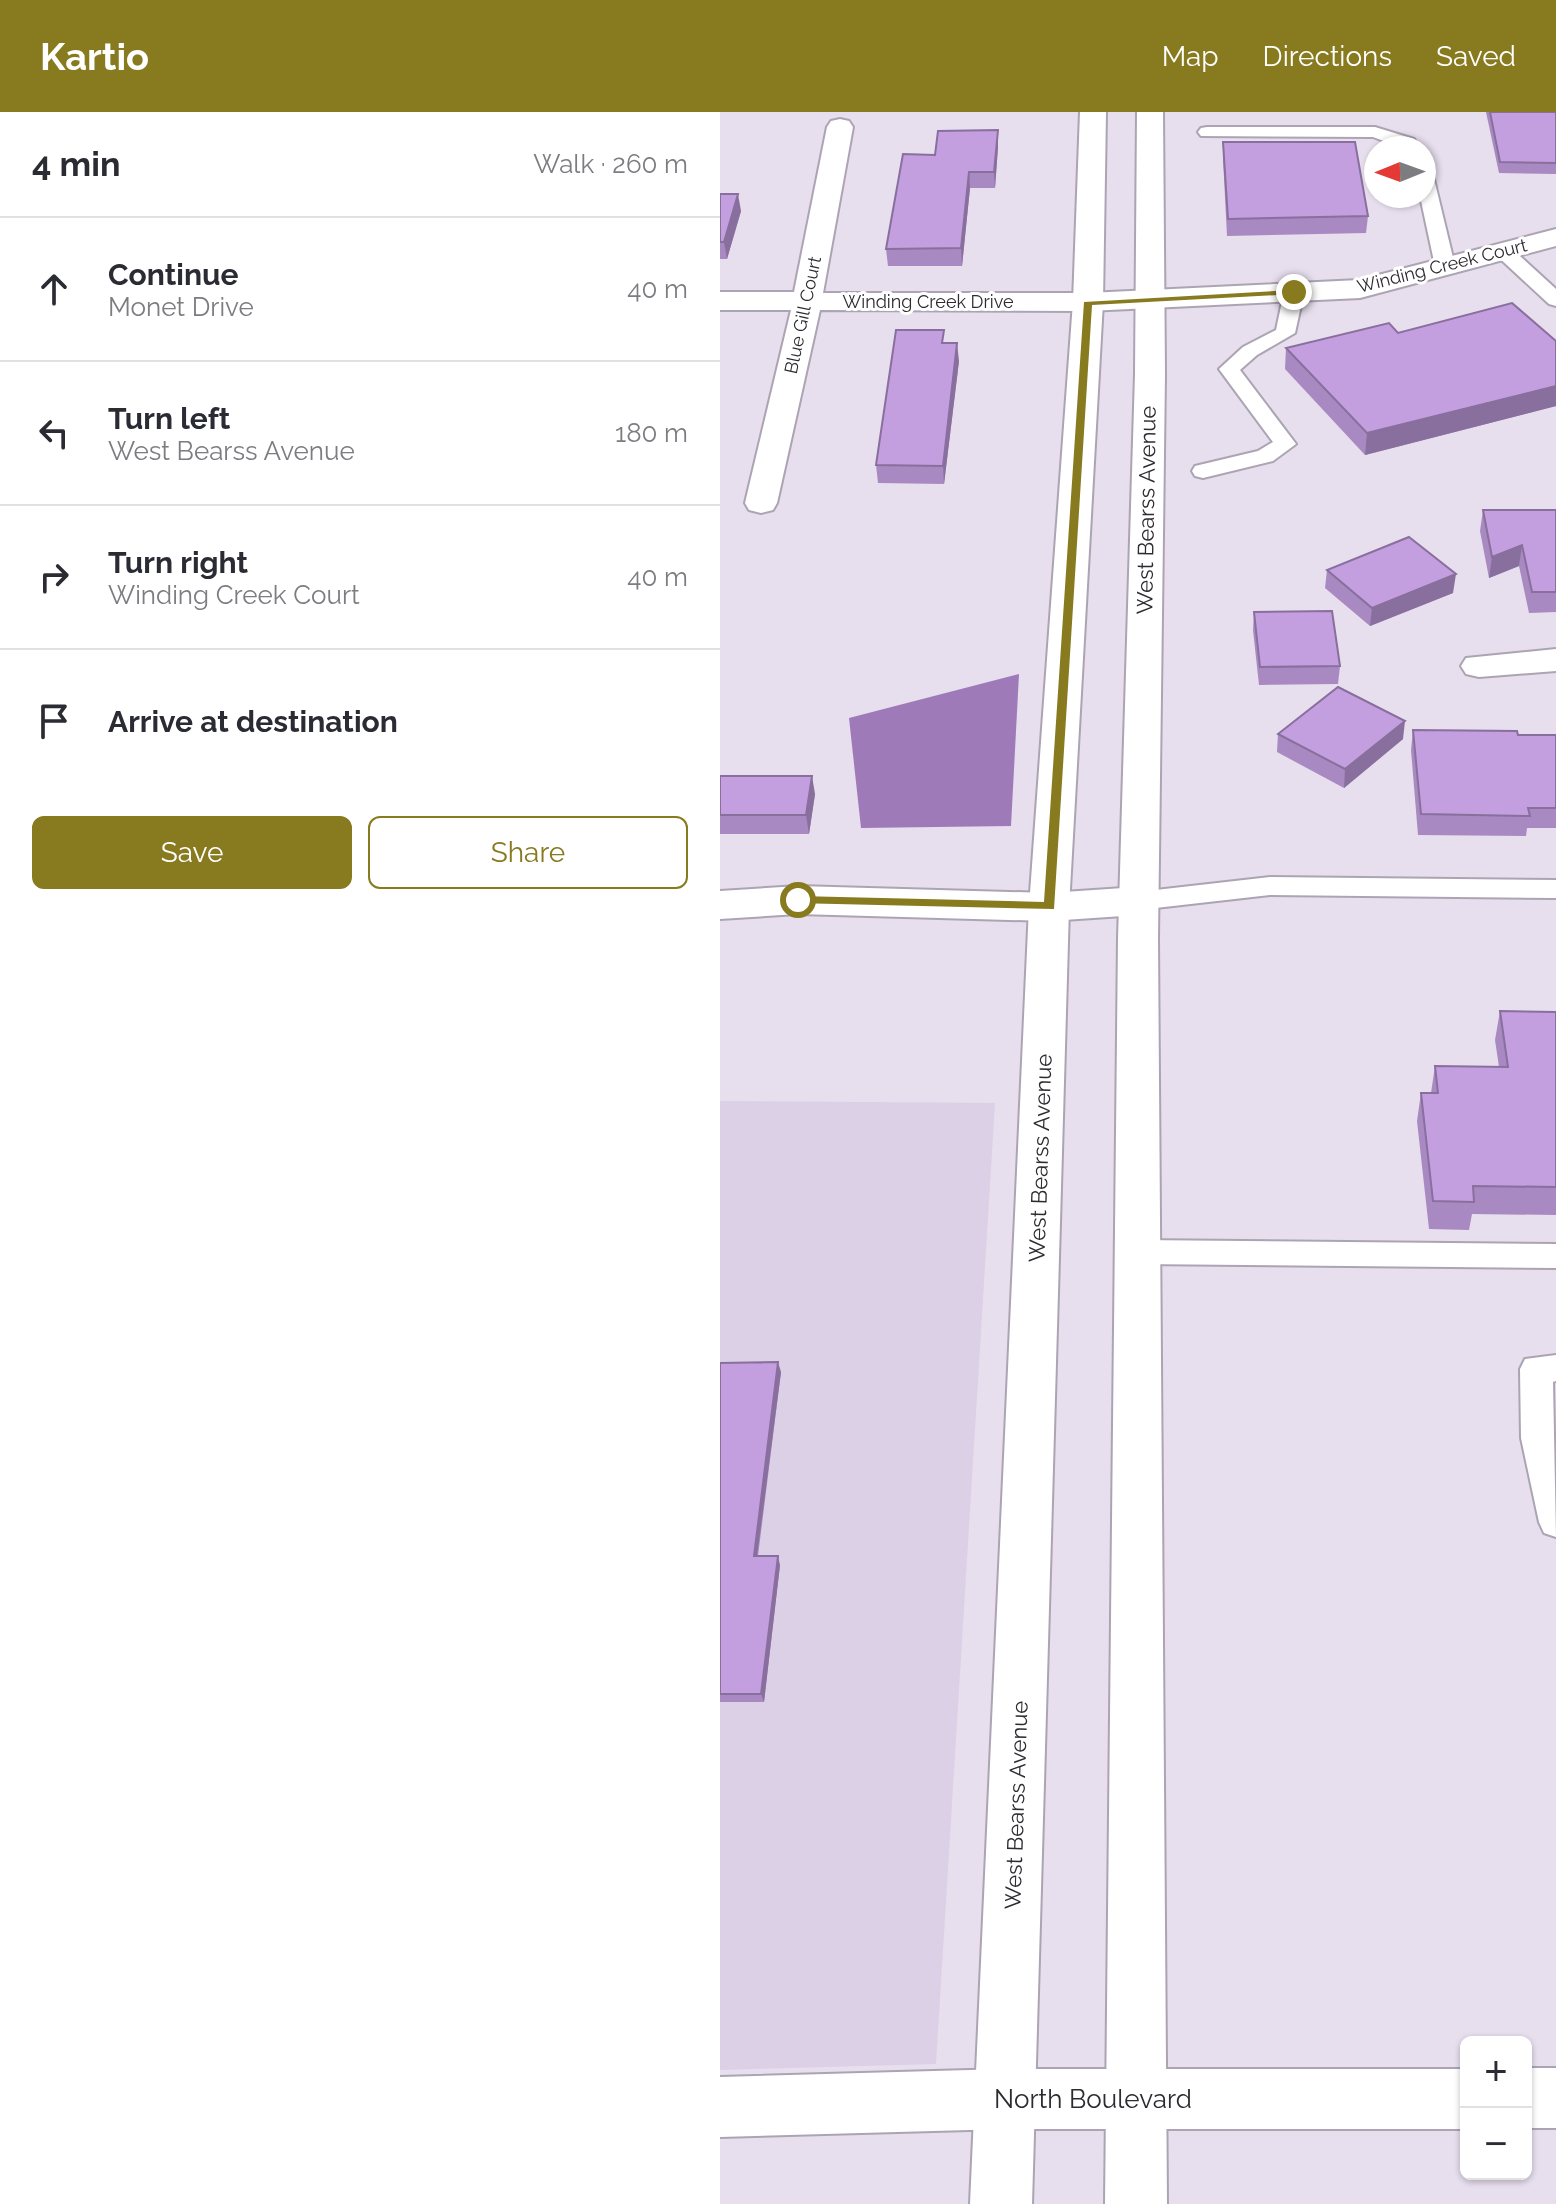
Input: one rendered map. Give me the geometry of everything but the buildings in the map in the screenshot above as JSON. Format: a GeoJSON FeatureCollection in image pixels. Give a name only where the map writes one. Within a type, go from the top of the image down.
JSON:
{"type":"FeatureCollection","features":[{"type":"Feature","properties":{"kind":"main road","name":"West Bearss Avenue"},"geometry":{"type":"LineString","coordinates":[[1001,2204],[1049,907],[1088,302],[1093,112]]}},
{"type":"Feature","properties":{"kind":"main road","name":"West Bearss Avenue"},"geometry":{"type":"LineString","coordinates":[[1136,2204],[1138,901],[1151,299],[1150,112]]}},
{"type":"Feature","properties":{"kind":"main road","name":"Blue Gill Court"},"geometry":{"type":"LineString","coordinates":[[761,503],[807,302],[840,127]]}},
{"type":"Feature","properties":{"kind":"main road","name":"Winding Creek Court"},"geometry":{"type":"LineString","coordinates":[[1088,302],[1360,289],[1556,237]]}},
{"type":"Feature","properties":{"kind":"main road","name":"Winding Creek Drive"},"geometry":{"type":"LineString","coordinates":[[720,301],[1088,302]]}},
{"type":"Feature","properties":{"kind":"main road"},"geometry":{"type":"LineString","coordinates":[[1479,666],[1556,660]]}},
{"type":"Feature","properties":{"kind":"main road"},"geometry":{"type":"LineString","coordinates":[[720,905],[798,900],[1049,907],[1138,901]]}},
{"type":"Feature","properties":{"kind":"main road"},"geometry":{"type":"LineString","coordinates":[[1532,2098],[1556,2098]]}},
{"type":"Feature","properties":{"kind":"main road","name":"North Boulevard"},"geometry":{"type":"LineString","coordinates":[[720,2107],[1006,2099],[1460,2099]]}},
{"type":"Feature","properties":{"kind":"lane"},"geometry":{"type":"LineString","coordinates":[[1207,132],[1375,132],[1387,136]]}},
{"type":"Feature","properties":{"kind":"lane"},"geometry":{"type":"LineString","coordinates":[[1432,208],[1445,266]]}},
{"type":"Feature","properties":{"kind":"lane"},"geometry":{"type":"LineString","coordinates":[[1503,251],[1556,300]]}},
{"type":"Feature","properties":{"kind":"lane"},"geometry":{"type":"LineString","coordinates":[[1203,471],[1265,456],[1285,444],[1229,369],[1250,351],[1285,333],[1294,292]]}},
{"type":"Feature","properties":{"kind":"lane"},"geometry":{"type":"LineString","coordinates":[[1138,901],[1270,886],[1556,889]]}},
{"type":"Feature","properties":{"kind":"lane"},"geometry":{"type":"LineString","coordinates":[[1137,1252],[1556,1256]]}},
{"type":"Feature","properties":{"kind":"lane"},"geometry":{"type":"LineString","coordinates":[[1556,1368],[1536,1369],[1538,1438],[1556,1522]]}},
{"type":"Feature","properties":{"kind":"shaded area"},"geometry":{"type":"Polygon","coordinates":[[[1019,674],[1011,826],[861,828],[849,718],[1019,674]]]}},
{"type":"Feature","properties":{"kind":"shaded area"},"geometry":{"type":"Polygon","coordinates":[[[720,1101],[995,1103],[936,2064],[720,2070],[720,1101]]]}},
{"type":"Feature","properties":{"kind":"route"},"geometry":{"type":"LineString","coordinates":[[798,900],[1049,907],[1088,302],[1294,292]]}}]}
